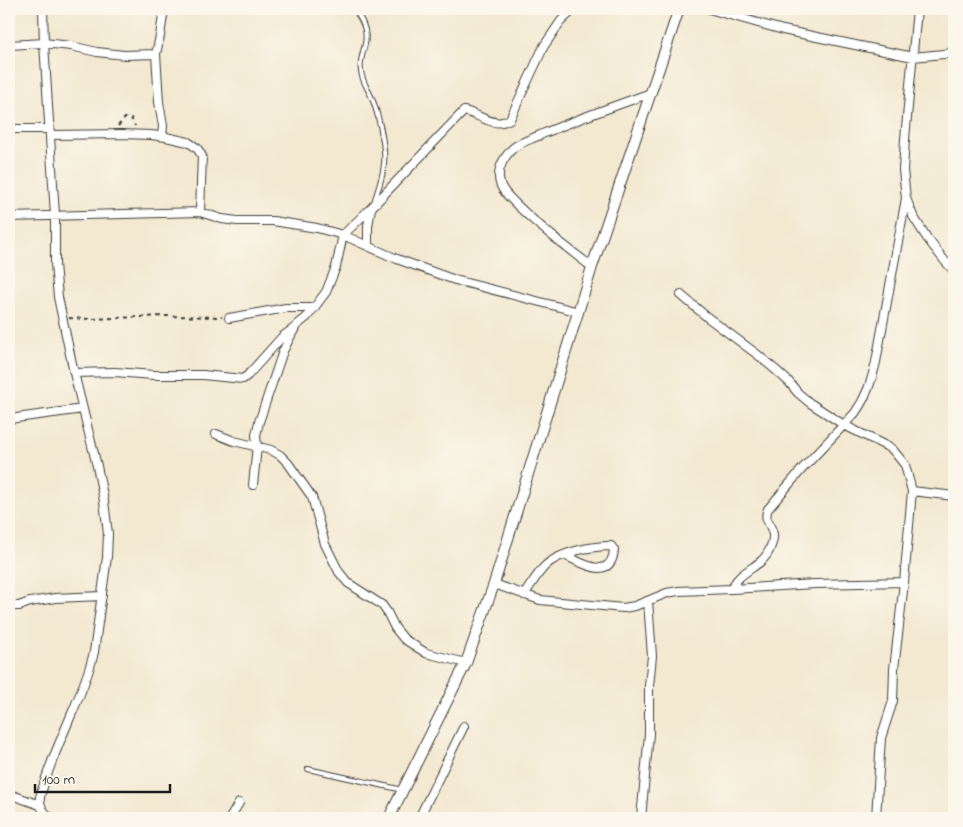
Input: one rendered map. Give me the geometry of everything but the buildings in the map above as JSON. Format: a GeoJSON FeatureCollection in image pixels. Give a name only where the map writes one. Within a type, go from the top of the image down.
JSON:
{"type":"FeatureCollection","features":[{"type":"Feature","properties":{"kind":"street"},"geometry":{"type":"LineString","coordinates":[[43,9],[55,215],[55,264],[62,318],[97,466],[108,534],[107,557],[92,664],[40,797],[42,809],[51,818]]}},
{"type":"Feature","properties":{"kind":"street"},"geometry":{"type":"LineString","coordinates":[[162,136],[163,126],[159,102],[156,54],[164,9]]}},
{"type":"Feature","properties":{"kind":"street"},"geometry":{"type":"LineString","coordinates":[[74,373],[115,372],[203,375],[236,379],[248,375],[282,337],[308,317],[326,292],[336,267],[343,235],[464,111],[492,122],[502,123],[510,119],[544,46],[561,21],[574,9]]}},
{"type":"Feature","properties":{"kind":"street"},"geometry":{"type":"LineString","coordinates":[[389,818],[466,663],[494,584],[592,267],[679,9]]}},
{"type":"Feature","properties":{"kind":"street"},"geometry":{"type":"LineString","coordinates":[[708,9],[783,30],[913,57],[954,53]]}},
{"type":"Feature","properties":{"kind":"street"},"geometry":{"type":"LineString","coordinates":[[732,589],[736,580],[761,562],[771,547],[774,535],[766,517],[772,504],[844,425],[862,403],[870,388],[906,198],[904,162],[917,9]]}},
{"type":"Feature","properties":{"kind":"street"},"geometry":{"type":"LineString","coordinates":[[9,45],[44,43],[124,55],[156,54]]}},
{"type":"Feature","properties":{"kind":"street"},"geometry":{"type":"LineString","coordinates":[[592,267],[533,220],[509,196],[501,186],[500,167],[504,158],[514,147],[573,120],[651,93]]}},
{"type":"Feature","properties":{"kind":"street"},"geometry":{"type":"LineString","coordinates":[[9,128],[50,132],[162,136],[188,142],[197,148],[202,156],[200,212]]}},
{"type":"Feature","properties":{"kind":"street"},"geometry":{"type":"LineString","coordinates":[[906,198],[913,216],[927,238],[954,271]]}},
{"type":"Feature","properties":{"kind":"street"},"geometry":{"type":"LineString","coordinates":[[368,245],[368,226],[371,208]]}},
{"type":"Feature","properties":{"kind":"street"},"geometry":{"type":"LineString","coordinates":[[9,216],[200,212],[222,219],[272,221],[317,228],[343,235],[455,280],[579,312]]}},
{"type":"Feature","properties":{"kind":"street"},"geometry":{"type":"LineString","coordinates":[[681,294],[707,317],[771,366],[810,403],[844,425],[892,449],[905,465],[912,491],[894,669],[893,701],[882,738],[876,818]]}},
{"type":"Feature","properties":{"kind":"street"},"geometry":{"type":"LineString","coordinates":[[229,318],[286,308],[315,308]]}},
{"type":"Feature","properties":{"kind":"street"},"geometry":{"type":"LineString","coordinates":[[253,485],[257,446],[256,435],[259,422],[283,351],[296,326]]}},
{"type":"Feature","properties":{"kind":"street"},"geometry":{"type":"LineString","coordinates":[[9,419],[83,410]]}},
{"type":"Feature","properties":{"kind":"street"},"geometry":{"type":"LineString","coordinates":[[216,434],[234,441],[271,450],[280,455],[288,463],[312,497],[325,544],[339,572],[348,583],[382,606],[404,639],[426,653],[466,663]]}},
{"type":"Feature","properties":{"kind":"street"},"geometry":{"type":"LineString","coordinates":[[912,491],[954,496]]}},
{"type":"Feature","properties":{"kind":"street"},"geometry":{"type":"LineString","coordinates":[[524,594],[545,566],[556,558],[564,555],[597,546],[611,546],[614,550],[610,564],[604,568],[595,568],[564,555]]}},
{"type":"Feature","properties":{"kind":"street"},"geometry":{"type":"LineString","coordinates":[[494,584],[540,600],[623,608],[635,606],[667,593],[678,591],[815,584],[904,582]]}},
{"type":"Feature","properties":{"kind":"street"},"geometry":{"type":"LineString","coordinates":[[9,606],[19,606],[30,602],[55,598],[102,596]]}},
{"type":"Feature","properties":{"kind":"street"},"geometry":{"type":"LineString","coordinates":[[641,818],[649,734],[649,686],[652,656],[648,601]]}},
{"type":"Feature","properties":{"kind":"street"},"geometry":{"type":"LineString","coordinates":[[419,818],[464,726]]}},
{"type":"Feature","properties":{"kind":"street"},"geometry":{"type":"LineString","coordinates":[[9,794],[40,805]]}},
{"type":"Feature","properties":{"kind":"street"},"geometry":{"type":"LineString","coordinates":[[230,818],[239,803]]}},
{"type":"Feature","properties":{"kind":"lane"},"geometry":{"type":"LineString","coordinates":[[354,9],[364,24],[366,34],[360,69],[376,112],[384,150],[381,180],[371,208]]}},
{"type":"Feature","properties":{"kind":"lane"},"geometry":{"type":"LineString","coordinates":[[308,769],[403,790]]}},
{"type":"Feature","properties":{"kind":"path"},"geometry":{"type":"LineString","coordinates":[[62,318],[165,316],[229,318]]}}]}
